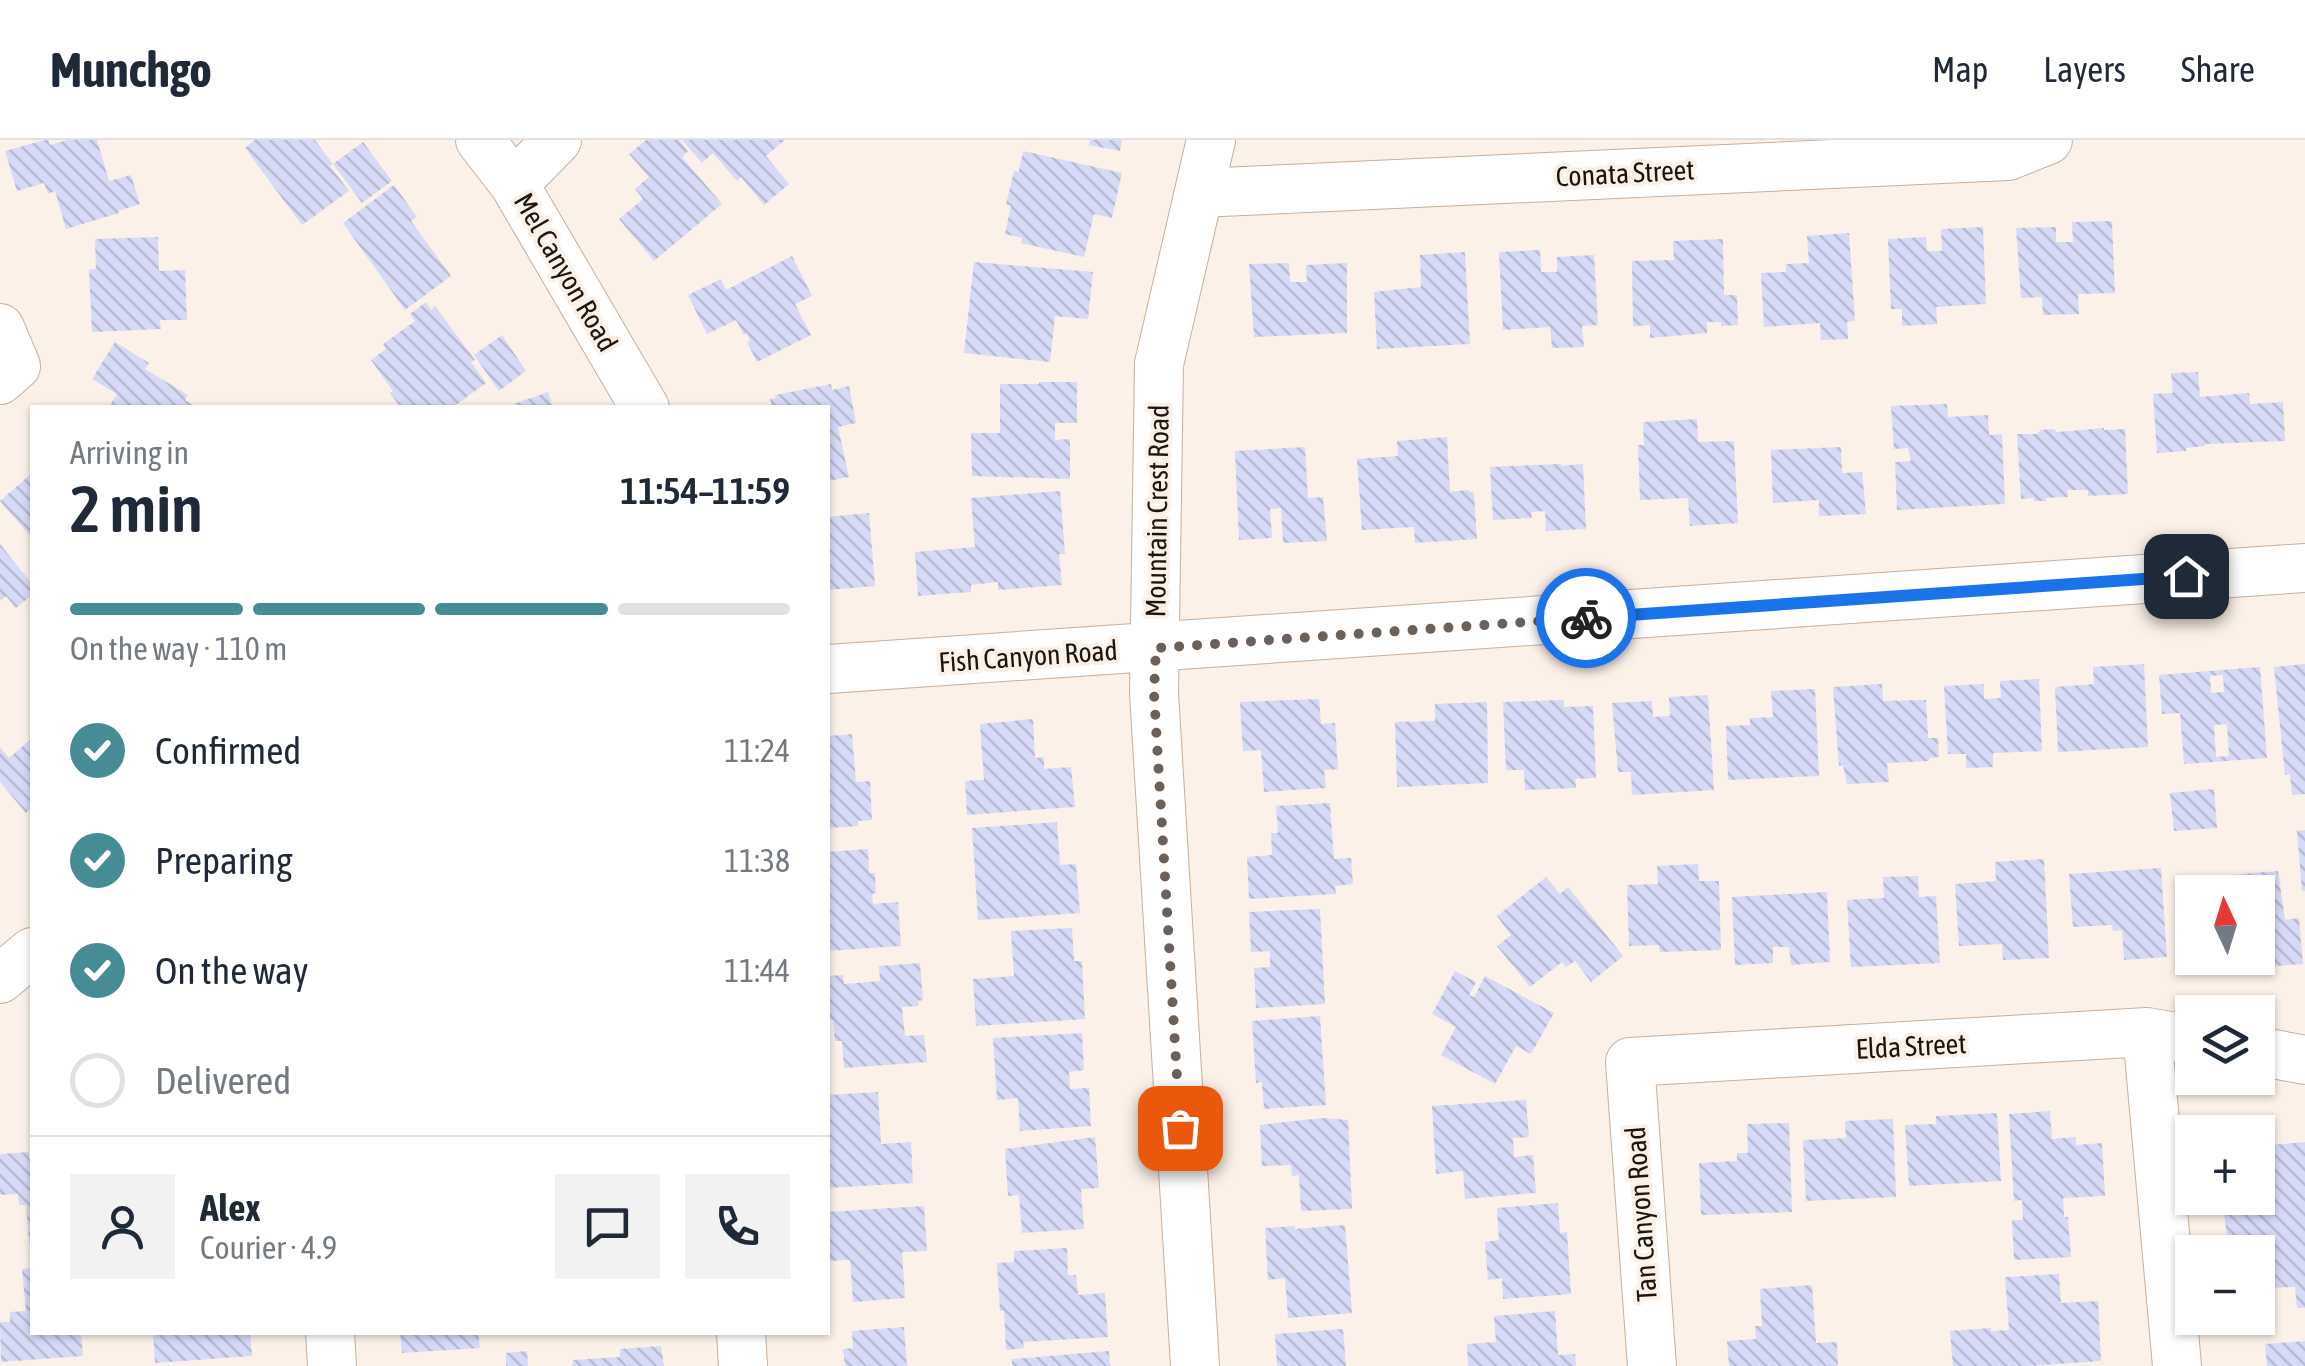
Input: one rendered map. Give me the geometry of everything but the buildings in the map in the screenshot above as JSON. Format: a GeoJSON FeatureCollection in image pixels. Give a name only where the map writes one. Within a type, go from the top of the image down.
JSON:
{"type":"FeatureCollection","features":[{"type":"Feature","properties":{"kind":"street","name":"Mel Canyon Road"},"geometry":{"type":"LineString","coordinates":[[480,140],[514,184],[643,405]]}},
{"type":"Feature","properties":{"kind":"street"},"geometry":{"type":"LineString","coordinates":[[514,184],[557,140]]}},
{"type":"Feature","properties":{"kind":"street","name":"Mountain Crest Road"},"geometry":{"type":"LineString","coordinates":[[1194,1366],[1154,693],[1159,364],[1211,140]]}},
{"type":"Feature","properties":{"kind":"street","name":"Conata Street"},"geometry":{"type":"LineString","coordinates":[[1198,193],[2008,156],[2048,140]]}},
{"type":"Feature","properties":{"kind":"street","name":"Fish Canyon Road"},"geometry":{"type":"LineString","coordinates":[[830,669],[2305,568]]}},
{"type":"Feature","properties":{"kind":"street"},"geometry":{"type":"LineString","coordinates":[[0,979],[30,954]]}},
{"type":"Feature","properties":{"kind":"street"},"geometry":{"type":"LineString","coordinates":[[2146,1032],[2177,1366]]}},
{"type":"Feature","properties":{"kind":"street","name":"Elda Street"},"geometry":{"type":"LineString","coordinates":[[1630,1062],[2146,1032],[2175,1037]]}},
{"type":"Feature","properties":{"kind":"street"},"geometry":{"type":"LineString","coordinates":[[2275,1055],[2305,1060]]}},
{"type":"Feature","properties":{"kind":"street","name":"Tan Canyon Road"},"geometry":{"type":"LineString","coordinates":[[1630,1062],[1652,1366]]}},
{"type":"Feature","properties":{"kind":"street"},"geometry":{"type":"LineString","coordinates":[[330,1335],[332,1366]]}},
{"type":"Feature","properties":{"kind":"street"},"geometry":{"type":"LineString","coordinates":[[741,1335],[743,1366]]}},
{"type":"Feature","properties":{"kind":"way so far"},"geometry":{"type":"LineString","coordinates":[[1180,1128],[1154,693],[1156,648],[1586,618]]}},
{"type":"Feature","properties":{"kind":"route"},"geometry":{"type":"LineString","coordinates":[[1586,618],[2186,576]]}}]}
